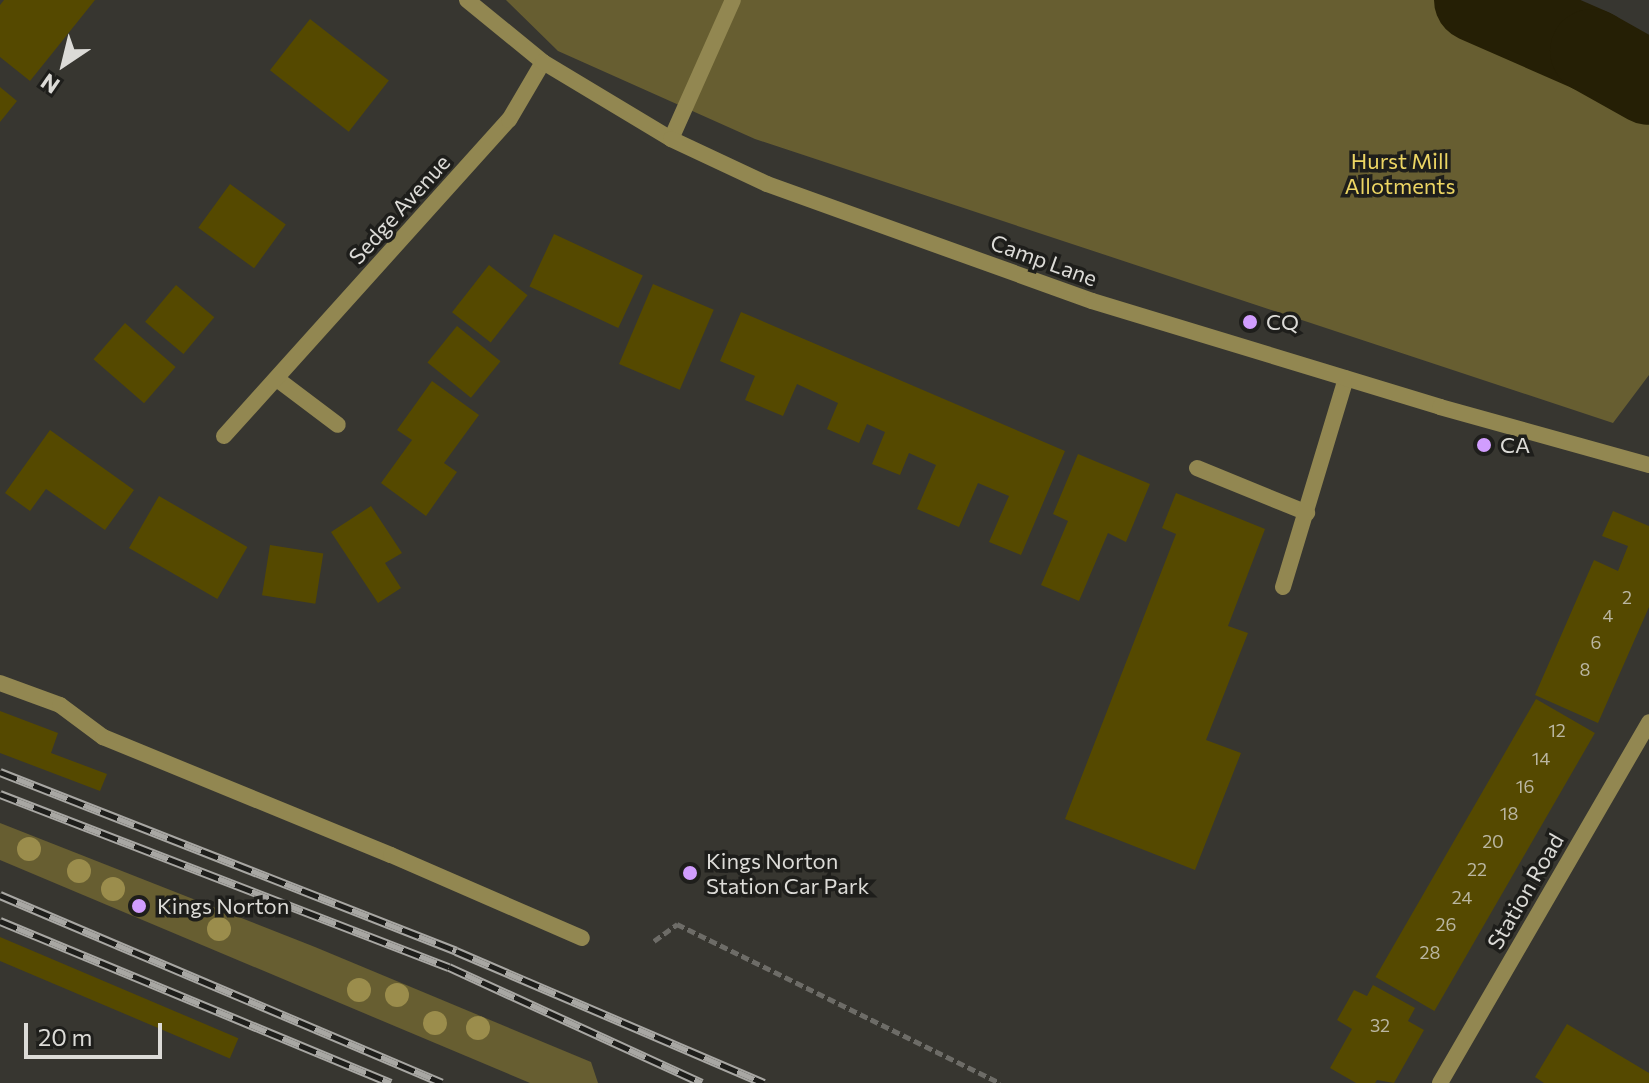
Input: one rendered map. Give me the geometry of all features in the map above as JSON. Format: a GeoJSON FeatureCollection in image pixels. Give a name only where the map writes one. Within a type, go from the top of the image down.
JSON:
{"type":"FeatureCollection","features":[{"type":"Feature","properties":{"kind":"street","name":"Camp Lane"},"geometry":{"type":"LineString","coordinates":[[467,0],[543,62],[671,139],[767,184],[1092,301],[1649,465]]}},
{"type":"Feature","properties":{"kind":"street"},"geometry":{"type":"LineString","coordinates":[[671,139],[733,0]]}},
{"type":"Feature","properties":{"kind":"street","name":"Sedge Avenue"},"geometry":{"type":"LineString","coordinates":[[224,436],[509,120],[543,62]]}},
{"type":"Feature","properties":{"kind":"street"},"geometry":{"type":"LineString","coordinates":[[1283,587],[1346,378]]}},
{"type":"Feature","properties":{"kind":"street"},"geometry":{"type":"LineString","coordinates":[[277,379],[338,425]]}},
{"type":"Feature","properties":{"kind":"street"},"geometry":{"type":"LineString","coordinates":[[1197,468],[1307,513]]}},
{"type":"Feature","properties":{"kind":"street"},"geometry":{"type":"LineString","coordinates":[[0,683],[60,705],[103,737],[362,843],[582,938]]}},
{"type":"Feature","properties":{"kind":"street","name":"Station Road"},"geometry":{"type":"LineString","coordinates":[[1440,1083],[1649,722]]}},
{"type":"Feature","properties":{"kind":"path"},"geometry":{"type":"LineString","coordinates":[[654,941],[677,924],[1000,1083]]}},
{"type":"Feature","properties":{"kind":"green space","name":"Hurst Mill Allotments"},"geometry":{"type":"Polygon","coordinates":[[[506,0],[1442,0],[1523,42],[1587,70],[1642,84],[1649,92],[1649,375],[1613,423],[755,139],[558,51],[506,0]]]}},
{"type":"Feature","properties":{"kind":"green space"},"geometry":{"type":"Polygon","coordinates":[[[0,823],[315,947],[591,1062],[598,1083],[530,1083],[0,860],[0,823]]]}},
{"type":"Feature","properties":{"kind":"building"},"geometry":{"type":"Polygon","coordinates":[[[4,0],[95,0],[30,81],[0,57],[0,5],[4,0]]]}},
{"type":"Feature","properties":{"kind":"building"},"geometry":{"type":"Polygon","coordinates":[[[310,19],[389,81],[349,132],[270,70],[310,19]]]}},
{"type":"Feature","properties":{"kind":"building"},"geometry":{"type":"Polygon","coordinates":[[[0,87],[17,101],[0,122],[0,87]]]}},
{"type":"Feature","properties":{"kind":"building"},"geometry":{"type":"Polygon","coordinates":[[[230,184],[286,225],[254,268],[198,228],[230,184]]]}},
{"type":"Feature","properties":{"kind":"building"},"geometry":{"type":"Polygon","coordinates":[[[554,234],[643,275],[618,328],[529,287],[554,234]]]}},
{"type":"Feature","properties":{"kind":"building"},"geometry":{"type":"Polygon","coordinates":[[[489,265],[528,295],[491,342],[452,312],[489,265]]]}},
{"type":"Feature","properties":{"kind":"building"},"geometry":{"type":"Polygon","coordinates":[[[653,284],[714,310],[680,390],[619,364],[653,284]]]}},
{"type":"Feature","properties":{"kind":"building"},"geometry":{"type":"Polygon","coordinates":[[[176,285],[214,317],[183,354],[145,322],[176,285]]]}},
{"type":"Feature","properties":{"kind":"building"},"geometry":{"type":"Polygon","coordinates":[[[741,312],[1065,451],[1021,555],[989,542],[1009,496],[978,483],[959,527],[917,509],[936,465],[909,453],[900,475],[872,464],[885,432],[867,424],[859,443],[827,429],[838,403],[797,384],[783,416],[745,400],[755,376],[720,361],[741,312]]]}},
{"type":"Feature","properties":{"kind":"building"},"geometry":{"type":"Polygon","coordinates":[[[125,323],[176,367],[144,403],[94,359],[125,323]]]}},
{"type":"Feature","properties":{"kind":"building"},"geometry":{"type":"Polygon","coordinates":[[[457,326],[501,361],[471,398],[427,363],[457,326]]]}},
{"type":"Feature","properties":{"kind":"building"},"geometry":{"type":"Polygon","coordinates":[[[432,381],[479,415],[444,463],[457,472],[426,516],[381,483],[412,440],[397,430],[432,381]]]}},
{"type":"Feature","properties":{"kind":"building"},"geometry":{"type":"Polygon","coordinates":[[[50,430],[134,490],[105,530],[46,489],[30,511],[5,493],[50,430]]]}},
{"type":"Feature","properties":{"kind":"building"},"geometry":{"type":"Polygon","coordinates":[[[1078,454],[1150,484],[1126,542],[1108,533],[1079,601],[1041,585],[1068,521],[1053,514],[1078,454]]]}},
{"type":"Feature","properties":{"kind":"building"},"geometry":{"type":"Polygon","coordinates":[[[1176,493],[1265,529],[1228,626],[1248,633],[1206,740],[1241,753],[1195,870],[1065,819],[1176,534],[1162,528],[1176,493]]]}},
{"type":"Feature","properties":{"kind":"building"},"geometry":{"type":"Polygon","coordinates":[[[159,496],[247,547],[217,599],[129,548],[159,496]]]}},
{"type":"Feature","properties":{"kind":"building"},"geometry":{"type":"Polygon","coordinates":[[[371,506],[402,553],[385,563],[401,588],[378,603],[331,532],[371,506]]]}},
{"type":"Feature","properties":{"kind":"building"},"geometry":{"type":"Polygon","coordinates":[[[1613,511],[1649,526],[1649,607],[1598,723],[1535,695],[1594,560],[1618,571],[1628,546],[1602,536],[1613,511]]]}},
{"type":"Feature","properties":{"kind":"building"},"geometry":{"type":"Polygon","coordinates":[[[270,545],[323,553],[315,604],[262,595],[270,545]]]}},
{"type":"Feature","properties":{"kind":"building"},"geometry":{"type":"Polygon","coordinates":[[[1536,699],[1595,733],[1434,1011],[1376,977],[1536,699]]]}},
{"type":"Feature","properties":{"kind":"building"},"geometry":{"type":"Polygon","coordinates":[[[0,711],[58,733],[51,753],[107,774],[100,791],[0,753],[0,711]]]}},
{"type":"Feature","properties":{"kind":"building"},"geometry":{"type":"Polygon","coordinates":[[[0,937],[238,1038],[230,1058],[0,961],[0,937]]]}},
{"type":"Feature","properties":{"kind":"building"},"geometry":{"type":"Polygon","coordinates":[[[1373,985],[1415,1008],[1408,1021],[1424,1030],[1394,1083],[1377,1080],[1375,1083],[1356,1083],[1330,1068],[1352,1029],[1337,1020],[1354,990],[1367,996],[1373,985]]]}},
{"type":"Feature","properties":{"kind":"building"},"geometry":{"type":"Polygon","coordinates":[[[1567,1024],[1649,1073],[1649,1083],[1544,1083],[1535,1077],[1567,1024]]]}},
{"type":"Feature","properties":{"kind":"waterway"},"geometry":{"type":"LineString","coordinates":[[1476,0],[1592,51],[1649,83]]}},
{"type":"Feature","properties":{"kind":"railway"},"geometry":{"type":"LineString","coordinates":[[0,772],[456,951],[764,1083]]}},
{"type":"Feature","properties":{"kind":"railway"},"geometry":{"type":"LineString","coordinates":[[0,794],[449,967],[702,1083]]}},
{"type":"Feature","properties":{"kind":"railway"},"geometry":{"type":"LineString","coordinates":[[0,895],[442,1083]]}},
{"type":"Feature","properties":{"kind":"railway"},"geometry":{"type":"LineString","coordinates":[[0,921],[391,1083]]}},
{"type":"Feature","properties":{"kind":"place","name":"CQ"},"geometry":{"type":"Point","coordinates":[1250,322]}},
{"type":"Feature","properties":{"kind":"place","name":"CA"},"geometry":{"type":"Point","coordinates":[1484,445]}},
{"type":"Feature","properties":{"kind":"place","name":"Kings Norton Station Car Park"},"geometry":{"type":"Point","coordinates":[690,873]}},
{"type":"Feature","properties":{"kind":"place","name":"Kings Norton"},"geometry":{"type":"Point","coordinates":[139,906]}}]}
